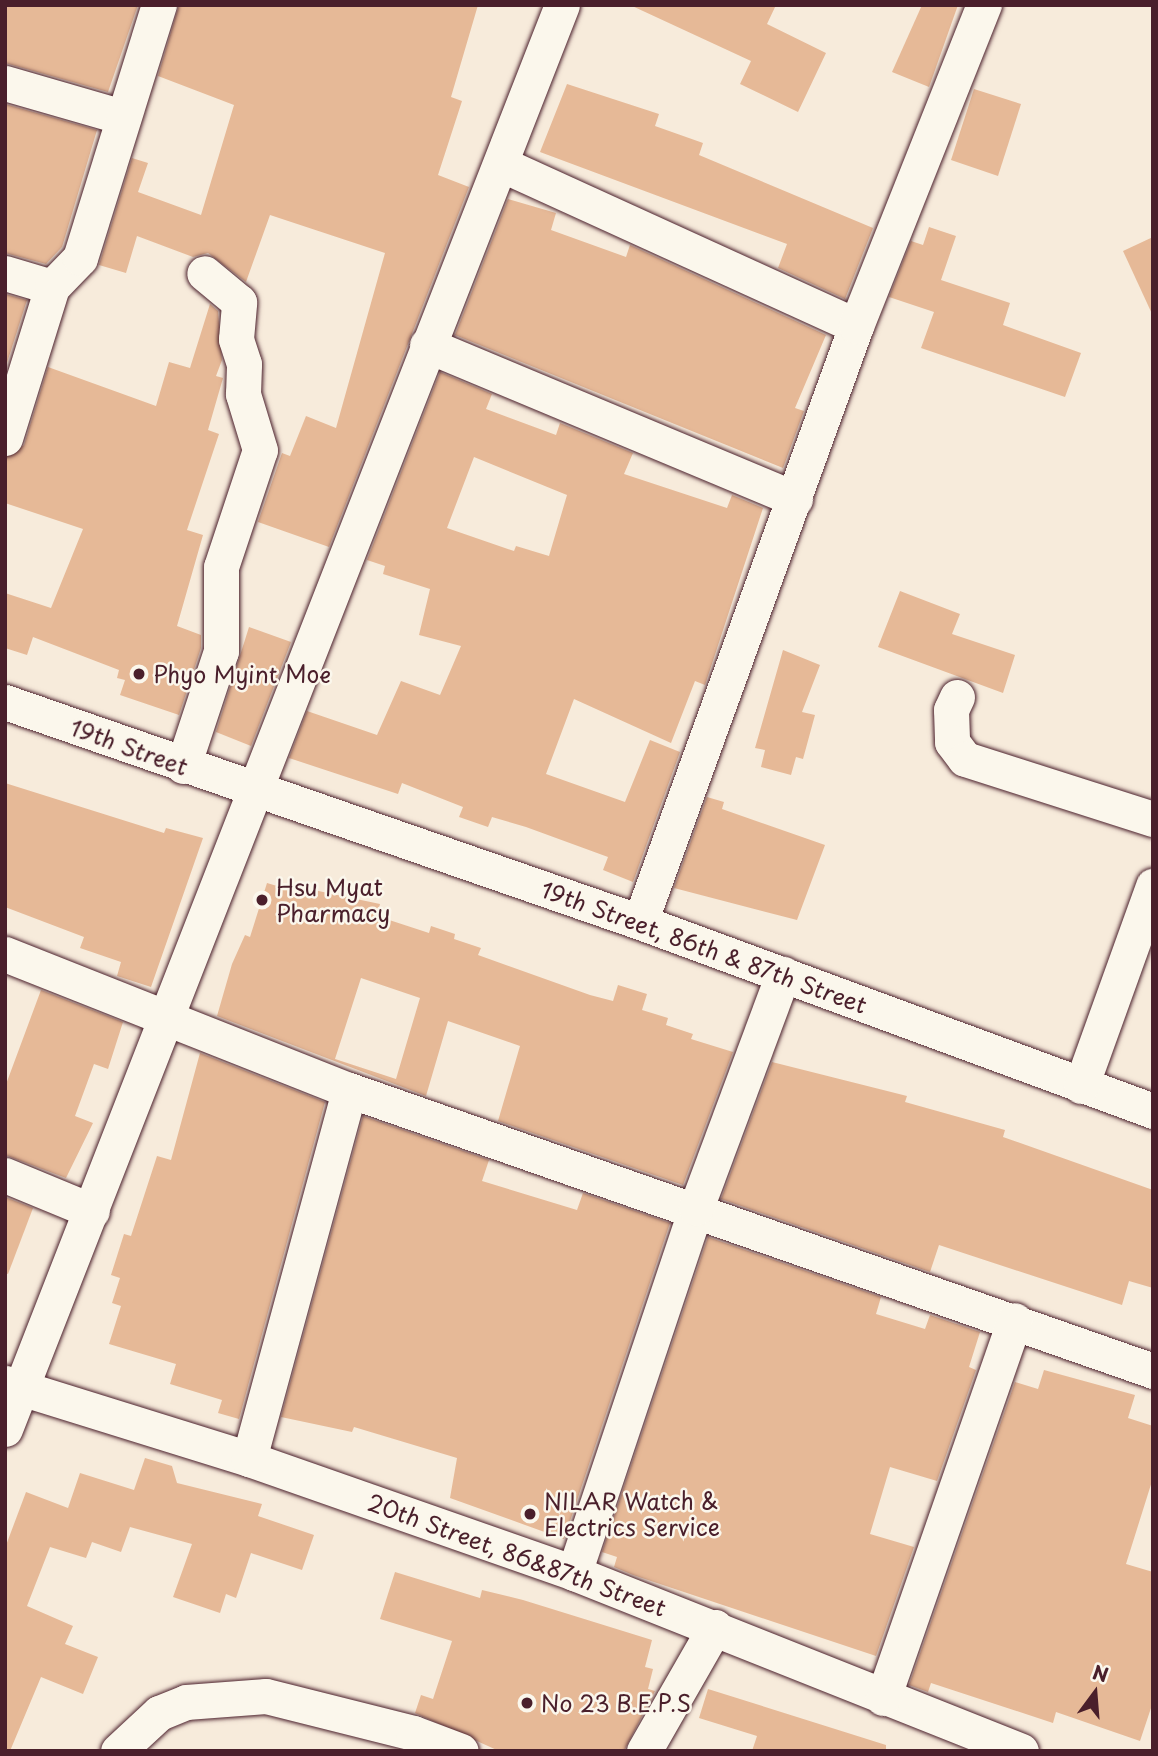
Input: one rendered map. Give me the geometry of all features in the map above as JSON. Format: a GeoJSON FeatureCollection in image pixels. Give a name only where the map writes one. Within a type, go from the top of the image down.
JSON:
{"type":"FeatureCollection","features":[{"type":"Feature","properties":{"kind":"street"},"geometry":{"type":"LineString","coordinates":[[5,438],[52,287],[80,258],[159,5]]}},
{"type":"Feature","properties":{"kind":"street"},"geometry":{"type":"LineString","coordinates":[[5,1429],[14,1385],[92,1211],[252,791],[562,5]]}},
{"type":"Feature","properties":{"kind":"street"},"geometry":{"type":"LineString","coordinates":[[640,922],[856,326],[984,5]]}},
{"type":"Feature","properties":{"kind":"street"},"geometry":{"type":"LineString","coordinates":[[5,83],[123,117]]}},
{"type":"Feature","properties":{"kind":"street"},"geometry":{"type":"LineString","coordinates":[[501,164],[856,326]]}},
{"type":"Feature","properties":{"kind":"street"},"geometry":{"type":"LineString","coordinates":[[5,273],[52,287]]}},
{"type":"Feature","properties":{"kind":"street"},"geometry":{"type":"LineString","coordinates":[[183,766],[221,651],[220,567],[260,450],[243,394],[244,364],[236,338],[239,302],[204,273]]}},
{"type":"Feature","properties":{"kind":"street"},"geometry":{"type":"LineString","coordinates":[[427,345],[795,499]]}},
{"type":"Feature","properties":{"kind":"street"},"geometry":{"type":"LineString","coordinates":[[957,697],[951,710],[953,742],[965,760],[1153,818]]}},
{"type":"Feature","properties":{"kind":"street","name":"19th Street"},"geometry":{"type":"LineString","coordinates":[[5,702],[252,791]]}},
{"type":"Feature","properties":{"kind":"street","name":"19th Street, 86th & 87th Street"},"geometry":{"type":"LineString","coordinates":[[252,791],[640,922],[1153,1111]]}},
{"type":"Feature","properties":{"kind":"street"},"geometry":{"type":"LineString","coordinates":[[1081,1086],[1153,886]]}},
{"type":"Feature","properties":{"kind":"street"},"geometry":{"type":"LineString","coordinates":[[5,954],[163,1021],[349,1090],[696,1208],[1153,1371]]}},
{"type":"Feature","properties":{"kind":"street"},"geometry":{"type":"LineString","coordinates":[[574,1573],[696,1208],[783,974]]}},
{"type":"Feature","properties":{"kind":"street"},"geometry":{"type":"LineString","coordinates":[[249,1460],[349,1090]]}},
{"type":"Feature","properties":{"kind":"street"},"geometry":{"type":"LineString","coordinates":[[5,1175],[92,1211]]}},
{"type":"Feature","properties":{"kind":"street"},"geometry":{"type":"LineString","coordinates":[[883,1698],[1015,1320]]}},
{"type":"Feature","properties":{"kind":"street","name":"20th Street, 86&87th Street"},"geometry":{"type":"LineString","coordinates":[[14,1385],[249,1460],[574,1573],[1021,1751]]}},
{"type":"Feature","properties":{"kind":"street"},"geometry":{"type":"LineString","coordinates":[[643,1751],[715,1627]]}},
{"type":"Feature","properties":{"kind":"street"},"geometry":{"type":"LineString","coordinates":[[118,1751],[159,1713],[186,1703],[266,1696],[414,1732],[461,1751]]}},
{"type":"Feature","properties":{"kind":"building"},"geometry":{"type":"Polygon","coordinates":[[[5,5],[138,5],[108,92],[5,63],[5,5]]]}},
{"type":"Feature","properties":{"kind":"building"},"geometry":{"type":"Polygon","coordinates":[[[179,5],[478,5],[451,97],[462,101],[438,175],[469,187],[329,547],[258,522],[282,453],[290,456],[306,416],[336,428],[385,253],[270,215],[246,282],[208,253],[193,257],[137,236],[126,273],[99,265],[132,158],[148,163],[138,192],[201,215],[234,105],[158,76],[179,5]]]}},
{"type":"Feature","properties":{"kind":"building"},"geometry":{"type":"Polygon","coordinates":[[[630,5],[776,5],[767,24],[826,53],[798,112],[740,84],[751,61],[630,5]]]}},
{"type":"Feature","properties":{"kind":"building"},"geometry":{"type":"Polygon","coordinates":[[[922,5],[958,5],[929,87],[892,72],[922,5]]]}},
{"type":"Feature","properties":{"kind":"building"},"geometry":{"type":"Polygon","coordinates":[[[567,84],[659,114],[655,126],[703,143],[699,155],[873,228],[845,299],[778,268],[787,244],[540,152],[567,84]]]}},
{"type":"Feature","properties":{"kind":"building"},"geometry":{"type":"Polygon","coordinates":[[[974,89],[1021,104],[998,176],[951,160],[974,89]]]}},
{"type":"Feature","properties":{"kind":"building"},"geometry":{"type":"Polygon","coordinates":[[[5,104],[97,130],[62,247],[46,264],[5,253],[5,104]]]}},
{"type":"Feature","properties":{"kind":"building"},"geometry":{"type":"Polygon","coordinates":[[[508,199],[556,213],[551,230],[626,257],[630,245],[826,335],[795,408],[804,411],[783,468],[455,335],[508,199]]]}},
{"type":"Feature","properties":{"kind":"building"},"geometry":{"type":"Polygon","coordinates":[[[929,227],[956,236],[941,280],[1010,303],[1003,325],[1081,353],[1065,397],[921,348],[934,312],[889,297],[911,241],[923,245],[929,227]]]}},
{"type":"Feature","properties":{"kind":"building"},"geometry":{"type":"Polygon","coordinates":[[[1153,237],[1153,316],[1123,251],[1153,237]]]}},
{"type":"Feature","properties":{"kind":"building"},"geometry":{"type":"Polygon","coordinates":[[[5,294],[27,300],[5,369],[5,294]]]}},
{"type":"Feature","properties":{"kind":"building"},"geometry":{"type":"Polygon","coordinates":[[[210,304],[218,311],[222,360],[216,376],[223,378],[208,430],[219,434],[187,530],[203,535],[177,626],[201,635],[201,648],[179,715],[120,695],[125,680],[117,678],[119,670],[33,637],[27,655],[5,648],[5,593],[51,608],[83,529],[5,503],[5,458],[24,445],[48,367],[156,406],[169,362],[190,368],[210,304]]]}},
{"type":"Feature","properties":{"kind":"building"},"geometry":{"type":"Polygon","coordinates":[[[440,372],[492,394],[486,409],[556,435],[560,423],[633,453],[624,474],[727,508],[732,495],[763,508],[705,685],[695,681],[671,743],[574,699],[546,774],[625,802],[650,740],[680,752],[633,882],[603,870],[608,857],[526,827],[492,817],[488,827],[459,817],[463,807],[402,783],[398,794],[289,758],[307,711],[377,735],[401,681],[440,695],[461,646],[419,635],[430,589],[383,574],[385,566],[367,560],[440,372]],[[474,457],[447,528],[514,551],[516,546],[549,556],[567,495],[474,457]]]}},
{"type":"Feature","properties":{"kind":"building"},"geometry":{"type":"Polygon","coordinates":[[[900,591],[960,614],[952,634],[1015,655],[1003,693],[878,647],[900,591]]]}},
{"type":"Feature","properties":{"kind":"building"},"geometry":{"type":"Polygon","coordinates":[[[249,627],[291,642],[251,746],[216,732],[249,627]]]}},
{"type":"Feature","properties":{"kind":"building"},"geometry":{"type":"Polygon","coordinates":[[[783,650],[820,665],[802,712],[815,715],[803,759],[796,757],[791,775],[761,767],[765,750],[755,748],[783,650]]]}},
{"type":"Feature","properties":{"kind":"building"},"geometry":{"type":"Polygon","coordinates":[[[5,783],[164,833],[166,828],[203,838],[151,987],[117,976],[121,962],[80,948],[84,937],[5,907],[5,783]]]}},
{"type":"Feature","properties":{"kind":"building"},"geometry":{"type":"Polygon","coordinates":[[[707,797],[724,802],[722,809],[825,845],[797,920],[674,888],[707,797]]]}},
{"type":"Feature","properties":{"kind":"building"},"geometry":{"type":"Polygon","coordinates":[[[267,883],[307,895],[309,889],[380,904],[377,916],[429,933],[431,926],[455,934],[454,939],[481,948],[478,955],[590,995],[613,1001],[618,985],[647,994],[642,1010],[668,1018],[666,1025],[693,1034],[691,1039],[733,1052],[683,1185],[498,1121],[520,1046],[448,1021],[426,1096],[217,1016],[232,964],[245,935],[250,937],[267,883]],[[361,978],[335,1059],[396,1079],[420,998],[361,978]]]}},
{"type":"Feature","properties":{"kind":"building"},"geometry":{"type":"Polygon","coordinates":[[[41,990],[123,1022],[108,1069],[94,1064],[75,1116],[93,1123],[66,1178],[5,1155],[5,1087],[41,990]]]}},
{"type":"Feature","properties":{"kind":"building"},"geometry":{"type":"Polygon","coordinates":[[[200,1053],[325,1102],[239,1419],[218,1413],[222,1400],[170,1384],[176,1364],[109,1344],[121,1306],[112,1303],[120,1278],[111,1275],[124,1234],[131,1236],[157,1156],[171,1160],[200,1053]]]}},
{"type":"Feature","properties":{"kind":"building"},"geometry":{"type":"Polygon","coordinates":[[[772,1062],[907,1096],[905,1102],[1005,1130],[1003,1137],[1153,1190],[1153,1288],[1129,1281],[1122,1305],[939,1245],[930,1272],[721,1199],[772,1062]]]}},
{"type":"Feature","properties":{"kind":"building"},"geometry":{"type":"Polygon","coordinates":[[[363,1116],[489,1160],[482,1181],[577,1210],[583,1193],[670,1223],[564,1539],[450,1498],[457,1458],[354,1427],[352,1432],[281,1417],[363,1116]]]}},
{"type":"Feature","properties":{"kind":"building"},"geometry":{"type":"Polygon","coordinates":[[[5,1197],[33,1208],[8,1274],[5,1273],[5,1197]]]}},
{"type":"Feature","properties":{"kind":"building"},"geometry":{"type":"Polygon","coordinates":[[[708,1237],[881,1297],[876,1314],[925,1329],[930,1315],[980,1332],[969,1367],[976,1370],[937,1481],[890,1467],[870,1534],[914,1547],[876,1656],[633,1575],[614,1567],[617,1557],[602,1552],[708,1237]]]}},
{"type":"Feature","properties":{"kind":"building"},"geometry":{"type":"Polygon","coordinates":[[[1044,1370],[1135,1395],[1128,1418],[1153,1426],[1153,1478],[1126,1564],[1153,1572],[1153,1702],[1140,1741],[1056,1712],[1053,1723],[931,1683],[928,1692],[909,1685],[1015,1382],[1038,1389],[1044,1370]]]}},
{"type":"Feature","properties":{"kind":"building"},"geometry":{"type":"Polygon","coordinates":[[[145,1458],[172,1466],[177,1483],[262,1504],[258,1516],[314,1535],[302,1570],[251,1553],[236,1598],[226,1594],[220,1613],[173,1597],[192,1544],[130,1527],[121,1552],[92,1542],[86,1558],[50,1547],[27,1606],[73,1626],[65,1644],[98,1657],[83,1694],[41,1677],[10,1751],[5,1751],[5,1548],[26,1492],[68,1508],[80,1473],[134,1490],[145,1458]]]}},
{"type":"Feature","properties":{"kind":"building"},"geometry":{"type":"Polygon","coordinates":[[[395,1572],[480,1598],[482,1590],[523,1600],[652,1640],[645,1667],[653,1669],[648,1689],[655,1691],[624,1751],[499,1751],[415,1713],[421,1695],[433,1699],[452,1641],[380,1619],[395,1572]]]}},
{"type":"Feature","properties":{"kind":"building"},"geometry":{"type":"Polygon","coordinates":[[[708,1689],[886,1745],[886,1751],[752,1751],[757,1736],[699,1718],[708,1689]]]}},
{"type":"Feature","properties":{"kind":"place","name":"Phyo Myint Moe"},"geometry":{"type":"Point","coordinates":[139,674]}},
{"type":"Feature","properties":{"kind":"place","name":"Hsu Myat Pharmacy"},"geometry":{"type":"Point","coordinates":[262,900]}},
{"type":"Feature","properties":{"kind":"place","name":"NILAR Watch & Electrics Service"},"geometry":{"type":"Point","coordinates":[530,1514]}},
{"type":"Feature","properties":{"kind":"place","name":"No 23 B.E.P.S"},"geometry":{"type":"Point","coordinates":[527,1703]}}]}
